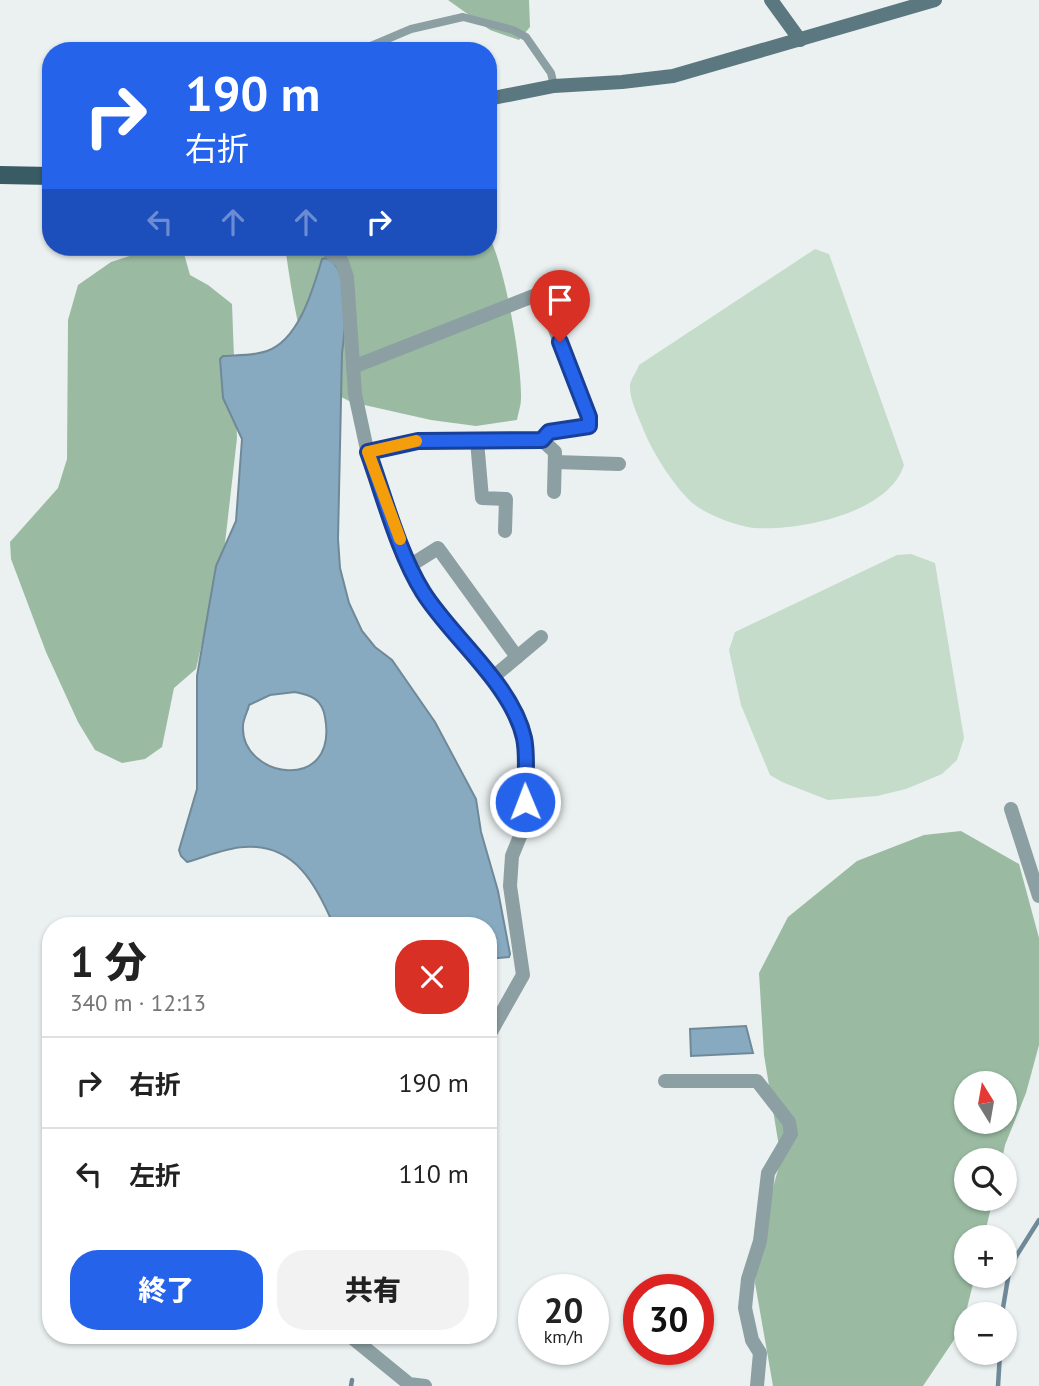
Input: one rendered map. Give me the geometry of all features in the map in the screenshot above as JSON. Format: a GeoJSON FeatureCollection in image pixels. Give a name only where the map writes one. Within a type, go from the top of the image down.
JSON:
{"type":"FeatureCollection","features":[{"type":"Feature","properties":{"kind":"main road"},"geometry":{"type":"LineString","coordinates":[[0,175],[42,176]]}},
{"type":"Feature","properties":{"kind":"street"},"geometry":{"type":"LineString","coordinates":[[771,0],[800,40]]}},
{"type":"Feature","properties":{"kind":"street"},"geometry":{"type":"LineString","coordinates":[[497,97],[554,86],[673,76],[935,0]]}},
{"type":"Feature","properties":{"kind":"street"},"geometry":{"type":"LineString","coordinates":[[335,256],[342,262],[347,277],[355,394],[368,452],[411,565],[423,592],[492,678],[510,706],[524,738],[525,824],[512,856],[510,886],[523,975],[497,1021]]}},
{"type":"Feature","properties":{"kind":"street"},"geometry":{"type":"LineString","coordinates":[[354,367],[541,293],[589,417],[589,426],[549,432],[542,440]]}},
{"type":"Feature","properties":{"kind":"street"},"geometry":{"type":"LineString","coordinates":[[368,452],[418,441],[542,440],[555,452],[554,492]]}},
{"type":"Feature","properties":{"kind":"street"},"geometry":{"type":"LineString","coordinates":[[477,441],[482,498],[506,499],[505,531]]}},
{"type":"Feature","properties":{"kind":"street"},"geometry":{"type":"LineString","coordinates":[[555,462],[619,464]]}},
{"type":"Feature","properties":{"kind":"street"},"geometry":{"type":"LineString","coordinates":[[411,565],[438,548],[517,657]]}},
{"type":"Feature","properties":{"kind":"street"},"geometry":{"type":"LineString","coordinates":[[492,678],[541,637]]}},
{"type":"Feature","properties":{"kind":"street"},"geometry":{"type":"LineString","coordinates":[[1011,809],[1039,896]]}},
{"type":"Feature","properties":{"kind":"street"},"geometry":{"type":"LineString","coordinates":[[664,1081],[757,1081],[789,1122],[791,1135],[768,1173],[760,1241],[748,1279],[745,1308],[752,1340],[760,1353],[757,1386]]}},
{"type":"Feature","properties":{"kind":"street"},"geometry":{"type":"LineString","coordinates":[[370,1344],[409,1384],[425,1386]]}},
{"type":"Feature","properties":{"kind":"lane"},"geometry":{"type":"LineString","coordinates":[[380,42],[411,29],[463,17],[513,30],[526,37],[551,73],[554,86]]}},
{"type":"Feature","properties":{"kind":"green space"},"geometry":{"type":"Polygon","coordinates":[[[448,0],[529,0],[530,27],[519,40],[490,30],[448,0]]]}},
{"type":"Feature","properties":{"kind":"green space"},"geometry":{"type":"Polygon","coordinates":[[[815,249],[829,254],[904,465],[895,482],[881,496],[841,516],[774,528],[741,525],[701,509],[673,481],[644,431],[633,402],[631,383],[639,365],[815,249]]]}},
{"type":"Feature","properties":{"kind":"green space"},"geometry":{"type":"Polygon","coordinates":[[[130,256],[185,256],[190,275],[232,304],[237,438],[225,543],[196,669],[174,688],[162,747],[145,759],[122,763],[95,750],[78,722],[46,652],[11,559],[10,542],[58,488],[67,459],[68,320],[78,285],[111,262],[130,256]]]}},
{"type":"Feature","properties":{"kind":"green space"},"geometry":{"type":"Polygon","coordinates":[[[286,256],[496,256],[506,291],[521,383],[517,420],[476,426],[431,420],[351,402],[314,383],[294,302],[286,256]]]}},
{"type":"Feature","properties":{"kind":"green space"},"geometry":{"type":"Polygon","coordinates":[[[911,554],[935,563],[964,738],[957,760],[942,774],[906,789],[877,796],[828,800],[770,775],[741,705],[729,650],[735,632],[897,555],[911,554]]]}},
{"type":"Feature","properties":{"kind":"green space"},"geometry":{"type":"Polygon","coordinates":[[[961,831],[1019,864],[1039,938],[1039,1045],[1017,1115],[1017,1071],[954,1071],[954,1134],[1009,1134],[1004,1148],[954,1148],[954,1211],[990,1211],[987,1225],[954,1225],[954,1288],[972,1288],[968,1302],[954,1302],[954,1340],[923,1386],[773,1386],[755,1283],[757,1245],[781,1159],[764,1055],[759,973],[788,917],[857,861],[924,835],[961,831]]]}},
{"type":"Feature","properties":{"kind":"water"},"geometry":{"type":"Polygon","coordinates":[[[326,258],[334,263],[343,286],[344,300],[338,539],[340,568],[349,603],[362,631],[375,647],[392,660],[435,722],[476,799],[481,832],[498,891],[509,957],[497,958],[497,917],[330,917],[312,882],[302,870],[277,852],[244,847],[187,862],[179,850],[197,789],[197,676],[216,566],[236,521],[242,439],[223,398],[220,359],[223,356],[251,355],[278,345],[296,325],[322,259],[326,258]],[[295,692],[270,695],[249,705],[243,726],[246,744],[257,757],[271,767],[288,770],[304,768],[318,759],[325,742],[325,717],[321,706],[311,696],[295,692]]]}},
{"type":"Feature","properties":{"kind":"water"},"geometry":{"type":"Polygon","coordinates":[[[746,1026],[753,1053],[691,1056],[690,1029],[746,1026]]]}},
{"type":"Feature","properties":{"kind":"waterway"},"geometry":{"type":"LineString","coordinates":[[1004,1302],[1010,1266],[1039,1220]]}},
{"type":"Feature","properties":{"kind":"waterway"},"geometry":{"type":"LineString","coordinates":[[998,1386],[999,1365]]}},
{"type":"Feature","properties":{"kind":"waterway"},"geometry":{"type":"LineString","coordinates":[[351,1386],[352,1380]]}},
{"type":"Feature","properties":{"kind":"slow traffic"},"geometry":{"type":"LineString","coordinates":[[400,539],[368,452],[416,441]]}},
{"type":"Feature","properties":{"kind":"route"},"geometry":{"type":"LineString","coordinates":[[525,802],[524,738],[510,706],[486,670],[423,592],[403,548],[368,452],[418,441],[542,440],[549,432],[589,426],[589,417],[560,342]]}}]}
